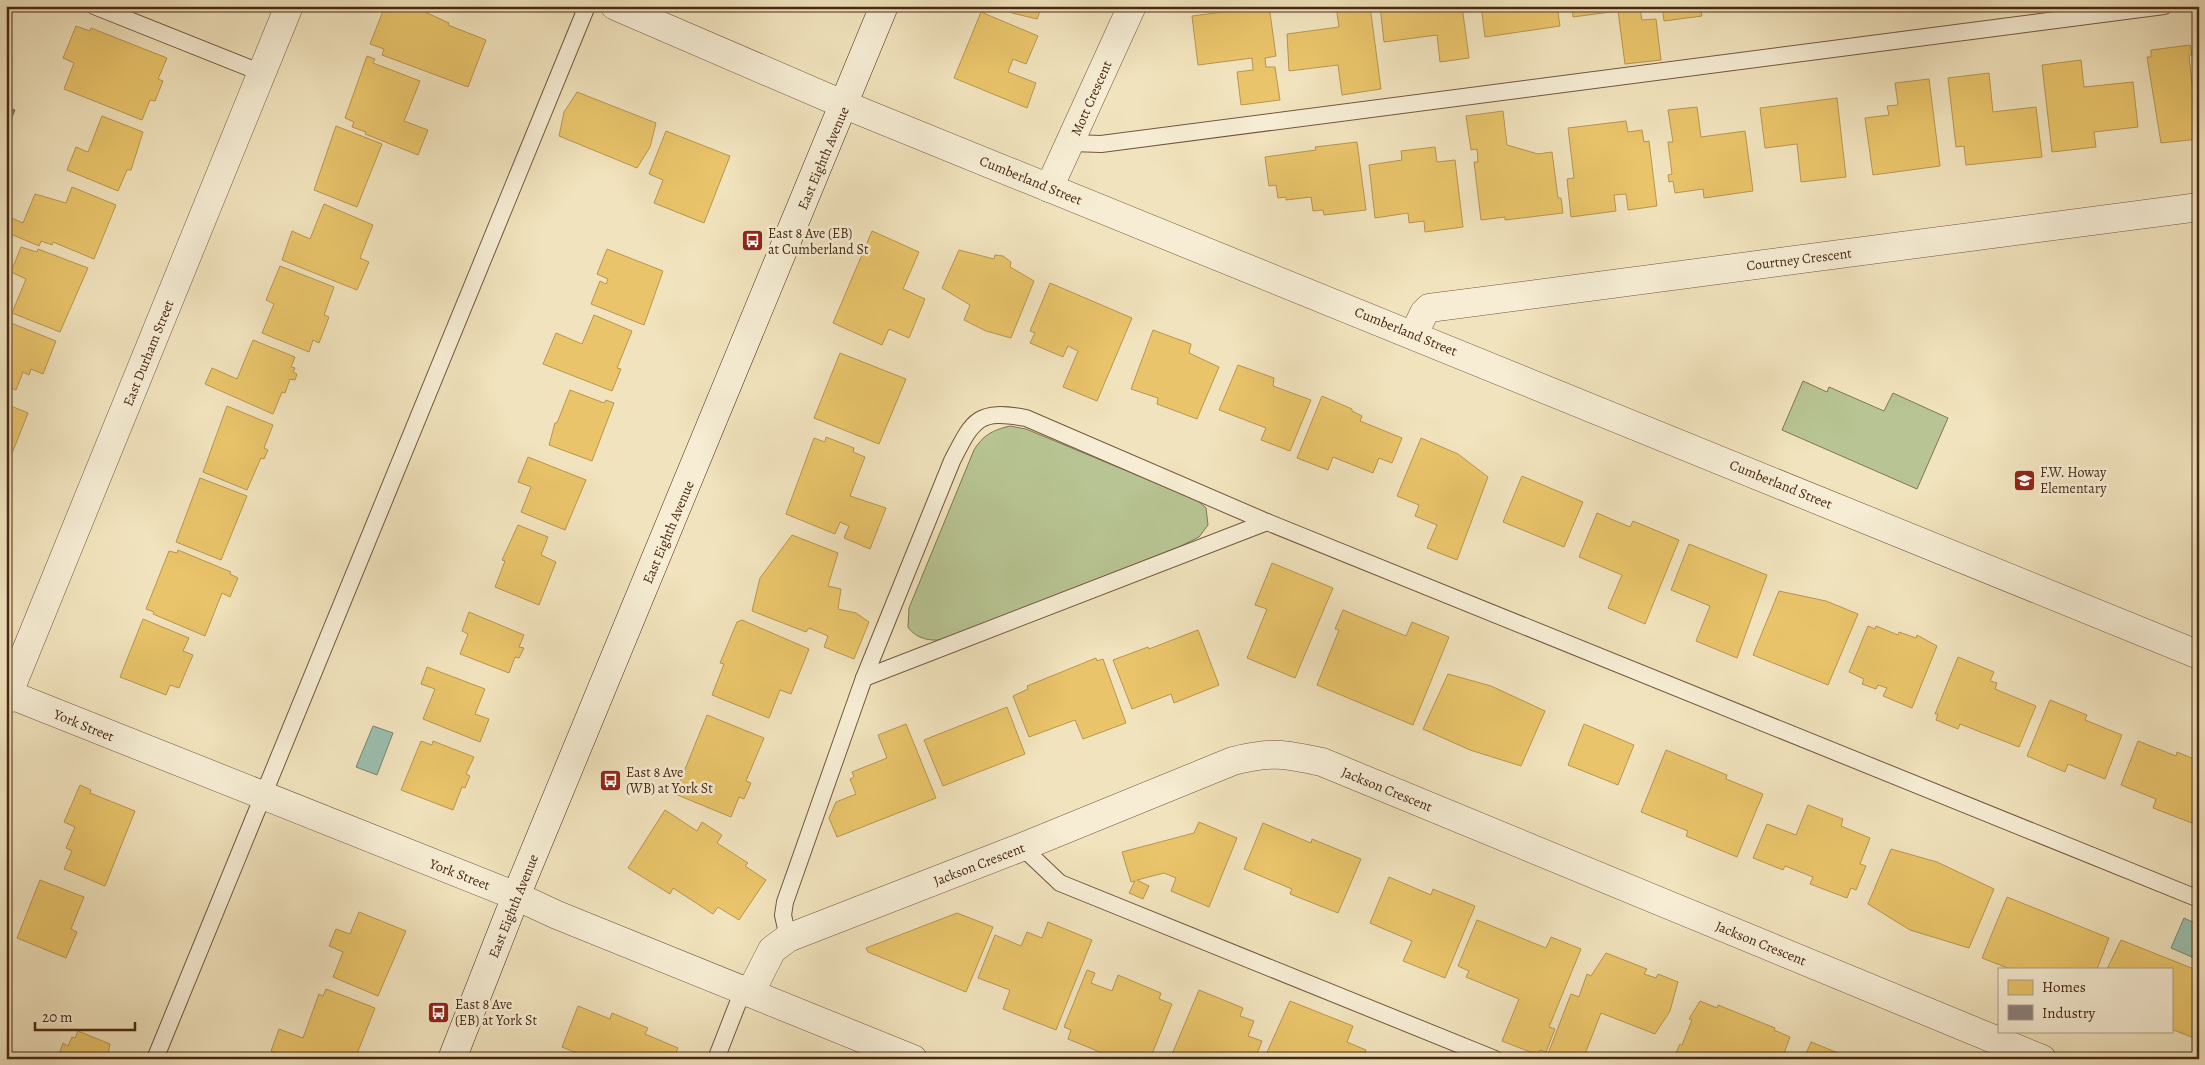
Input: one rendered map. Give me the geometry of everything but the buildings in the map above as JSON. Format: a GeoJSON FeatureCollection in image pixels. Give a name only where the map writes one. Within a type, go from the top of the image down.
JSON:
{"type":"FeatureCollection","features":[{"type":"Feature","properties":{"kind":"street","name":"East Durham Street"},"geometry":{"type":"LineString","coordinates":[[7,696],[289,6]]}},
{"type":"Feature","properties":{"kind":"street","name":"Cumberland Street"},"geometry":{"type":"LineString","coordinates":[[615,6],[845,105],[1414,334],[2199,655]]}},
{"type":"Feature","properties":{"kind":"street","name":"East Eighth Avenue"},"geometry":{"type":"LineString","coordinates":[[452,1059],[516,896],[845,105],[884,6]]}},
{"type":"Feature","properties":{"kind":"street","name":"Mott Crescent"},"geometry":{"type":"LineString","coordinates":[[1049,188],[1132,6]]}},
{"type":"Feature","properties":{"kind":"street","name":"Courtney Crescent"},"geometry":{"type":"LineString","coordinates":[[1414,334],[1429,308],[2199,207]]}},
{"type":"Feature","properties":{"kind":"street","name":"York Street"},"geometry":{"type":"LineString","coordinates":[[7,696],[516,896],[556,915],[913,1059]]}},
{"type":"Feature","properties":{"kind":"street","name":"Jackson Crescent"},"geometry":{"type":"LineString","coordinates":[[747,991],[772,950],[788,938],[1022,848],[1233,761],[1261,754],[1284,753],[1322,762],[2042,1059]]}},
{"type":"Feature","properties":{"kind":"lane"},"geometry":{"type":"LineString","coordinates":[[94,6],[262,73]]}},
{"type":"Feature","properties":{"kind":"lane"},"geometry":{"type":"LineString","coordinates":[[155,1059],[587,6]]}},
{"type":"Feature","properties":{"kind":"lane"},"geometry":{"type":"LineString","coordinates":[[1071,143],[1101,144],[2164,6]]}},
{"type":"Feature","properties":{"kind":"lane"},"geometry":{"type":"LineString","coordinates":[[788,938],[783,915],[785,902],[864,678],[952,461],[966,434],[981,418],[1000,413],[1026,418],[1267,522],[2199,899]]}},
{"type":"Feature","properties":{"kind":"lane"},"geometry":{"type":"LineString","coordinates":[[864,678],[1267,522]]}},
{"type":"Feature","properties":{"kind":"lane"},"geometry":{"type":"LineString","coordinates":[[1022,848],[1060,883],[1495,1059]]}},
{"type":"Feature","properties":{"kind":"lane"},"geometry":{"type":"LineString","coordinates":[[716,1059],[747,991]]}},
{"type":"Feature","properties":{"kind":"shaded area"},"geometry":{"type":"Polygon","coordinates":[[[1803,381],[1827,392],[1829,387],[1884,411],[1893,393],[1948,418],[1917,489],[1782,430],[1803,381]]]}},
{"type":"Feature","properties":{"kind":"shaded area"},"geometry":{"type":"Polygon","coordinates":[[[1010,426],[1026,429],[1197,500],[1206,508],[1208,525],[1199,537],[1181,546],[945,639],[930,640],[920,637],[908,627],[909,608],[974,450],[981,440],[989,434],[1010,426]]]}},
{"type":"Feature","properties":{"kind":"shaded area"},"geometry":{"type":"Polygon","coordinates":[[[373,726],[393,733],[377,775],[356,767],[373,726]]]}},
{"type":"Feature","properties":{"kind":"shaded area"},"geometry":{"type":"Polygon","coordinates":[[[2184,918],[2199,925],[2199,960],[2171,948],[2184,918]]]}},
{"type":"Feature","properties":{"kind":"place","name":"East 8 Ave (EB) at Cumberland St"},"geometry":{"type":"Point","coordinates":[752,241]}},
{"type":"Feature","properties":{"kind":"place","name":"F.W. Howay Elementary"},"geometry":{"type":"Point","coordinates":[2024,480]}},
{"type":"Feature","properties":{"kind":"place","name":"East 8 Ave (WB) at York St"},"geometry":{"type":"Point","coordinates":[610,780]}},
{"type":"Feature","properties":{"kind":"place","name":"East 8 Ave (EB) at York St"},"geometry":{"type":"Point","coordinates":[439,1012]}}]}
